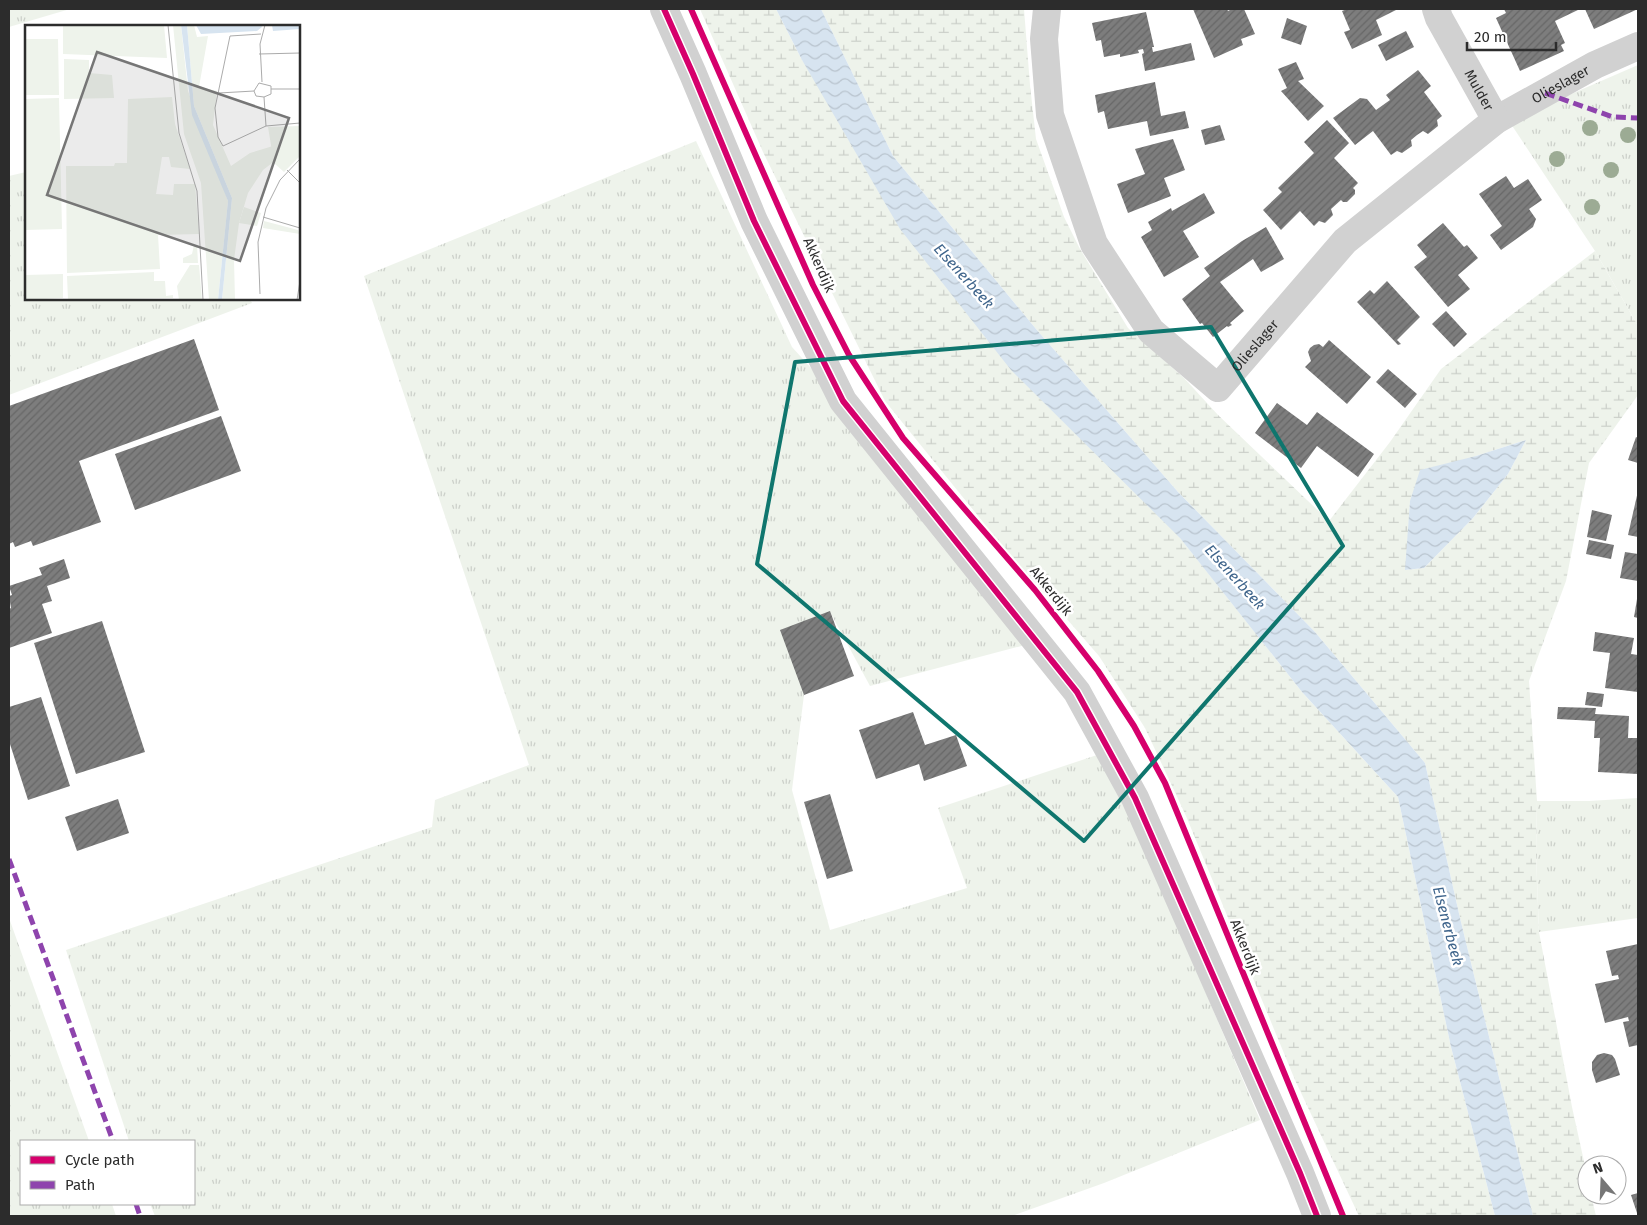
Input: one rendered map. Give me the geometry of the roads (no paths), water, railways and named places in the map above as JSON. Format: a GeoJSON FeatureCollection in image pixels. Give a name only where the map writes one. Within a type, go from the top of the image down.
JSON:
{"type":"FeatureCollection","features":[{"type":"Feature","properties":{"kind":"street"},"geometry":{"type":"LineString","coordinates":[[664,9],[754,221],[843,401],[1077,692],[1135,798],[1300,1173],[1317,1216]]}},
{"type":"Feature","properties":{"kind":"street","name":"Olieslager"},"geometry":{"type":"LineString","coordinates":[[1047,9],[1044,39],[1050,115],[1094,244],[1151,332],[1218,388],[1345,241],[1496,120],[1595,65],[1638,46]]}},
{"type":"Feature","properties":{"kind":"street","name":"Mulder"},"geometry":{"type":"LineString","coordinates":[[1436,9],[1439,18],[1496,120]]}},
{"type":"Feature","properties":{"kind":"water","name":"Elsenerbeek"},"geometry":{"type":"Polygon","coordinates":[[[776,9],[821,9],[893,156],[1036,329],[1178,492],[1315,632],[1425,763],[1460,918],[1533,1216],[1495,1216],[1451,1047],[1398,797],[1302,692],[1180,538],[1011,370],[900,229],[802,60],[776,9]]]}},
{"type":"Feature","properties":{"kind":"water"},"geometry":{"type":"Polygon","coordinates":[[[1526,440],[1508,474],[1473,518],[1424,568],[1405,570],[1410,501],[1420,470],[1476,456],[1526,440]]]}}]}
